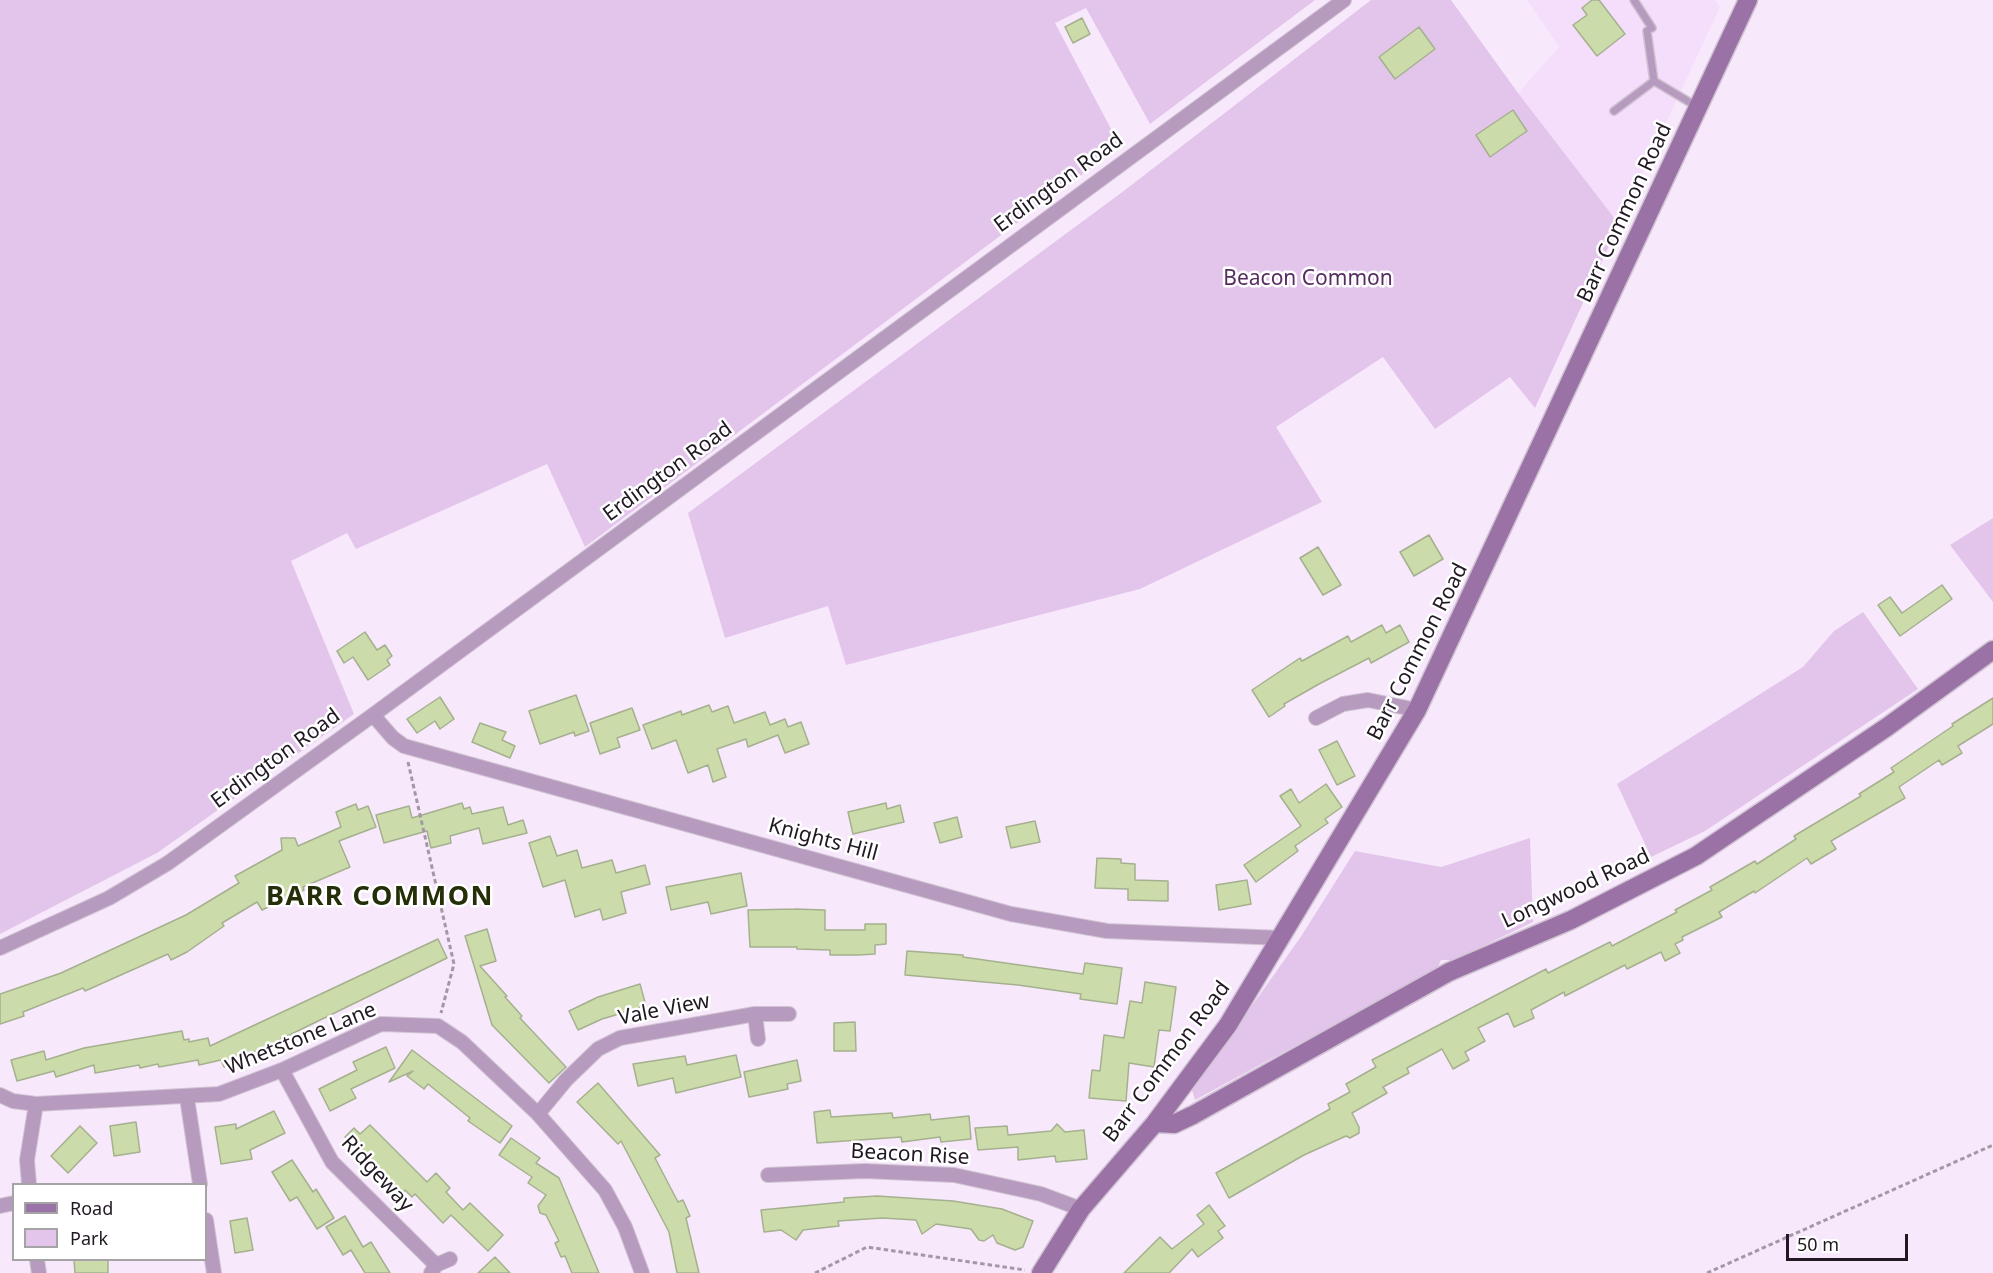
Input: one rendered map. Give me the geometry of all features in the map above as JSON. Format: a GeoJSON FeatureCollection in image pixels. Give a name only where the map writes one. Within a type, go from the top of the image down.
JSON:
{"type":"FeatureCollection","features":[{"type":"Feature","properties":{"kind":"street","name":"Erdington Road"},"geometry":{"type":"LineString","coordinates":[[0,948],[109,898],[168,863],[373,715],[1344,0]]}},
{"type":"Feature","properties":{"kind":"street","name":"Barr Common Road"},"geometry":{"type":"LineString","coordinates":[[1041,1272],[1081,1209],[1155,1123],[1228,1025],[1418,710],[1748,0]]}},
{"type":"Feature","properties":{"kind":"street","name":"Longwood Road"},"geometry":{"type":"LineString","coordinates":[[1155,1123],[1174,1124],[1193,1115],[1449,972],[1571,920],[1696,856],[1887,727],[1993,650]]}},
{"type":"Feature","properties":{"kind":"street"},"geometry":{"type":"LineString","coordinates":[[1316,718],[1343,704],[1368,700],[1418,710]]}},
{"type":"Feature","properties":{"kind":"street","name":"Knights Hill"},"geometry":{"type":"LineString","coordinates":[[373,715],[393,738],[404,746],[1011,914],[1107,931],[1281,939]]}},
{"type":"Feature","properties":{"kind":"street"},"geometry":{"type":"LineString","coordinates":[[755,1014],[758,1038]]}},
{"type":"Feature","properties":{"kind":"street","name":"Vale View"},"geometry":{"type":"LineString","coordinates":[[538,1114],[566,1080],[598,1050],[620,1038],[755,1014],[789,1014]]}},
{"type":"Feature","properties":{"kind":"street","name":"Whetstone Lane"},"geometry":{"type":"LineString","coordinates":[[0,1095],[13,1101],[36,1104],[186,1098],[219,1094],[282,1070],[381,1024],[438,1026]]}},
{"type":"Feature","properties":{"kind":"street"},"geometry":{"type":"LineString","coordinates":[[438,1026],[462,1042],[538,1114],[605,1190],[625,1227],[642,1273]]}},
{"type":"Feature","properties":{"kind":"street","name":"Ridgeway"},"geometry":{"type":"LineString","coordinates":[[282,1070],[332,1162],[434,1269],[450,1259]]}},
{"type":"Feature","properties":{"kind":"street"},"geometry":{"type":"LineString","coordinates":[[186,1098],[200,1183]]}},
{"type":"Feature","properties":{"kind":"street"},"geometry":{"type":"LineString","coordinates":[[29,1183],[27,1160],[36,1104]]}},
{"type":"Feature","properties":{"kind":"street","name":"Beacon Rise"},"geometry":{"type":"LineString","coordinates":[[768,1175],[866,1171],[954,1175],[1041,1194],[1081,1209]]}},
{"type":"Feature","properties":{"kind":"street"},"geometry":{"type":"LineString","coordinates":[[207,1227],[214,1273]]}},
{"type":"Feature","properties":{"kind":"lane"},"geometry":{"type":"LineString","coordinates":[[1634,0],[1650,29],[1654,81]]}},
{"type":"Feature","properties":{"kind":"lane"},"geometry":{"type":"LineString","coordinates":[[1654,81],[1698,108]]}},
{"type":"Feature","properties":{"kind":"lane"},"geometry":{"type":"LineString","coordinates":[[1614,111],[1654,81]]}},
{"type":"Feature","properties":{"kind":"path"},"geometry":{"type":"LineString","coordinates":[[404,746],[454,964],[438,1026]]}},
{"type":"Feature","properties":{"kind":"path"},"geometry":{"type":"LineString","coordinates":[[1707,1273],[1993,1145]]}},
{"type":"Feature","properties":{"kind":"path"},"geometry":{"type":"LineString","coordinates":[[815,1273],[867,1247],[1041,1272]]}},
{"type":"Feature","properties":{"kind":"shaded area"},"geometry":{"type":"Polygon","coordinates":[[[1527,0],[1715,0],[1720,7],[1619,224],[1518,93],[1559,47],[1527,0]]]}},
{"type":"Feature","properties":{"kind":"green space"},"geometry":{"type":"Polygon","coordinates":[[[0,0],[1315,0],[1150,124],[1086,8],[1055,23],[1120,146],[585,547],[547,464],[356,549],[347,533],[291,561],[354,714],[157,853],[0,934],[0,0]]]}},
{"type":"Feature","properties":{"kind":"green space","name":"Beacon Common"},"geometry":{"type":"Polygon","coordinates":[[[1371,0],[1451,0],[1518,93],[1619,224],[1535,408],[1510,377],[1435,429],[1383,357],[1276,427],[1322,502],[1140,589],[846,665],[828,606],[725,638],[688,513],[1125,190],[1371,0]]]}},
{"type":"Feature","properties":{"kind":"green space"},"geometry":{"type":"Polygon","coordinates":[[[1993,518],[1993,602],[1950,545],[1993,518]]]}},
{"type":"Feature","properties":{"kind":"green space"},"geometry":{"type":"Polygon","coordinates":[[[1863,612],[1918,689],[1705,831],[1651,857],[1617,784],[1803,667],[1834,631],[1863,612]]]}},
{"type":"Feature","properties":{"kind":"green space"},"geometry":{"type":"Polygon","coordinates":[[[1530,838],[1533,922],[1454,960],[1441,960],[1437,969],[1195,1100],[1192,1090],[1300,938],[1355,851],[1441,867],[1530,838]]]}},
{"type":"Feature","properties":{"kind":"building"},"geometry":{"type":"Polygon","coordinates":[[[1592,0],[1599,0],[1625,34],[1597,56],[1573,25],[1587,15],[1582,8],[1592,0]]]}},
{"type":"Feature","properties":{"kind":"building"},"geometry":{"type":"Polygon","coordinates":[[[1082,18],[1090,34],[1073,43],[1065,27],[1082,18]]]}},
{"type":"Feature","properties":{"kind":"building"},"geometry":{"type":"Polygon","coordinates":[[[1419,27],[1435,49],[1395,79],[1379,57],[1419,27]]]}},
{"type":"Feature","properties":{"kind":"building"},"geometry":{"type":"Polygon","coordinates":[[[1513,110],[1527,131],[1490,157],[1476,135],[1513,110]]]}},
{"type":"Feature","properties":{"kind":"building"},"geometry":{"type":"Polygon","coordinates":[[[1429,535],[1443,559],[1414,576],[1400,552],[1429,535]]]}},
{"type":"Feature","properties":{"kind":"building"},"geometry":{"type":"Polygon","coordinates":[[[1318,547],[1341,585],[1323,595],[1300,558],[1318,547]]]}},
{"type":"Feature","properties":{"kind":"building"},"geometry":{"type":"Polygon","coordinates":[[[1942,585],[1952,599],[1900,636],[1878,605],[1890,597],[1902,613],[1942,585]]]}},
{"type":"Feature","properties":{"kind":"building"},"geometry":{"type":"Polygon","coordinates":[[[1382,625],[1386,633],[1400,625],[1409,642],[1371,663],[1369,658],[1319,684],[1284,704],[1285,706],[1269,717],[1252,690],[1300,658],[1302,661],[1348,636],[1351,642],[1382,625]]]}},
{"type":"Feature","properties":{"kind":"building"},"geometry":{"type":"Polygon","coordinates":[[[365,632],[377,650],[385,645],[392,656],[387,660],[390,665],[368,680],[353,657],[344,663],[337,651],[365,632]]]}},
{"type":"Feature","properties":{"kind":"building"},"geometry":{"type":"Polygon","coordinates":[[[576,695],[589,731],[575,736],[574,732],[540,744],[529,711],[576,695]]]}},
{"type":"Feature","properties":{"kind":"building"},"geometry":{"type":"Polygon","coordinates":[[[440,697],[454,719],[440,729],[435,721],[417,733],[407,719],[440,697]]]}},
{"type":"Feature","properties":{"kind":"building"},"geometry":{"type":"Polygon","coordinates":[[[1993,698],[1993,724],[1958,746],[1962,753],[1942,765],[1939,760],[1899,787],[1905,798],[1831,841],[1836,849],[1811,864],[1807,858],[1755,893],[1754,891],[1719,912],[1722,917],[1682,937],[1683,940],[1675,944],[1680,953],[1665,961],[1661,952],[1627,969],[1625,965],[1565,996],[1564,992],[1531,1010],[1534,1018],[1514,1027],[1508,1013],[1478,1028],[1485,1041],[1465,1052],[1469,1060],[1453,1069],[1442,1049],[1407,1068],[1409,1073],[1383,1087],[1387,1093],[1352,1113],[1359,1127],[1359,1133],[1350,1138],[1346,1136],[1304,1155],[1229,1198],[1216,1173],[1330,1109],[1328,1104],[1350,1092],[1346,1084],[1376,1067],[1372,1060],[1546,969],[1548,973],[1610,942],[1612,946],[1677,912],[1675,910],[1712,890],[1710,887],[1755,861],[1757,864],[1796,839],[1794,836],[1861,796],[1859,794],[1894,772],[1891,768],[1993,698]]]}},
{"type":"Feature","properties":{"kind":"building"},"geometry":{"type":"Polygon","coordinates":[[[709,705],[712,712],[728,706],[734,723],[765,712],[770,725],[785,719],[788,727],[801,722],[809,744],[785,753],[778,735],[748,747],[746,739],[717,749],[726,777],[713,782],[708,765],[688,773],[676,740],[652,749],[643,725],[681,711],[682,715],[709,705]]]}},
{"type":"Feature","properties":{"kind":"building"},"geometry":{"type":"Polygon","coordinates":[[[632,708],[640,730],[617,738],[620,747],[600,754],[590,723],[632,708]]]}},
{"type":"Feature","properties":{"kind":"building"},"geometry":{"type":"Polygon","coordinates":[[[480,723],[506,732],[502,740],[515,746],[510,758],[472,742],[480,723]]]}},
{"type":"Feature","properties":{"kind":"building"},"geometry":{"type":"Polygon","coordinates":[[[1337,741],[1355,776],[1337,785],[1319,750],[1337,741]]]}},
{"type":"Feature","properties":{"kind":"building"},"geometry":{"type":"Polygon","coordinates":[[[1326,784],[1342,807],[1325,819],[1328,823],[1295,846],[1298,851],[1256,882],[1244,865],[1301,826],[1280,796],[1291,789],[1299,803],[1326,784]]]}},
{"type":"Feature","properties":{"kind":"building"},"geometry":{"type":"Polygon","coordinates":[[[462,803],[464,809],[470,807],[472,814],[503,807],[508,825],[523,820],[527,833],[483,844],[479,828],[450,836],[451,843],[431,848],[427,831],[384,843],[376,815],[409,806],[412,818],[462,803]]]}},
{"type":"Feature","properties":{"kind":"building"},"geometry":{"type":"Polygon","coordinates":[[[886,803],[887,809],[900,805],[904,822],[853,834],[848,812],[886,803]]]}},
{"type":"Feature","properties":{"kind":"building"},"geometry":{"type":"Polygon","coordinates":[[[356,804],[358,810],[368,806],[376,827],[339,841],[350,867],[303,887],[304,890],[262,910],[257,902],[222,923],[224,926],[187,952],[171,960],[168,954],[85,991],[83,988],[23,1012],[24,1016],[0,1024],[0,994],[61,973],[186,915],[239,883],[235,876],[282,850],[281,838],[295,838],[298,846],[341,827],[336,812],[356,804]]]}},
{"type":"Feature","properties":{"kind":"building"},"geometry":{"type":"Polygon","coordinates":[[[957,817],[962,837],[940,843],[934,823],[957,817]]]}},
{"type":"Feature","properties":{"kind":"building"},"geometry":{"type":"Polygon","coordinates":[[[1035,821],[1040,842],[1011,848],[1006,827],[1035,821]]]}},
{"type":"Feature","properties":{"kind":"building"},"geometry":{"type":"Polygon","coordinates":[[[550,836],[557,856],[577,850],[582,868],[612,860],[616,873],[645,865],[650,884],[621,892],[626,913],[603,920],[600,909],[575,917],[565,880],[543,887],[529,843],[550,836]]]}},
{"type":"Feature","properties":{"kind":"building"},"geometry":{"type":"Polygon","coordinates":[[[1097,858],[1121,859],[1121,863],[1135,864],[1135,880],[1168,881],[1168,901],[1128,900],[1128,889],[1095,888],[1097,858]]]}},
{"type":"Feature","properties":{"kind":"building"},"geometry":{"type":"Polygon","coordinates":[[[741,873],[747,906],[711,914],[708,902],[671,910],[666,887],[741,873]]]}},
{"type":"Feature","properties":{"kind":"building"},"geometry":{"type":"Polygon","coordinates":[[[1247,880],[1251,904],[1219,910],[1216,885],[1247,880]]]}},
{"type":"Feature","properties":{"kind":"building"},"geometry":{"type":"Polygon","coordinates":[[[748,910],[825,910],[825,930],[865,930],[865,924],[886,924],[886,944],[875,945],[875,954],[858,955],[830,955],[830,950],[797,949],[797,947],[750,947],[748,910]]]}},
{"type":"Feature","properties":{"kind":"building"},"geometry":{"type":"Polygon","coordinates":[[[487,929],[496,961],[480,966],[507,996],[505,997],[522,1016],[520,1018],[566,1067],[549,1083],[492,1025],[465,936],[487,929]]]}},
{"type":"Feature","properties":{"kind":"building"},"geometry":{"type":"Polygon","coordinates":[[[438,939],[447,958],[224,1067],[221,1060],[199,1065],[198,1060],[159,1067],[158,1064],[140,1068],[139,1065],[95,1073],[94,1065],[56,1077],[54,1071],[17,1081],[11,1060],[44,1051],[46,1060],[84,1048],[182,1031],[184,1040],[189,1039],[189,1042],[208,1038],[210,1046],[438,939]]]}},
{"type":"Feature","properties":{"kind":"building"},"geometry":{"type":"Polygon","coordinates":[[[907,951],[963,955],[963,957],[1083,974],[1085,963],[1122,968],[1117,1004],[1080,999],[1081,994],[1018,985],[905,975],[907,951]]]}},
{"type":"Feature","properties":{"kind":"building"},"geometry":{"type":"Polygon","coordinates":[[[1145,982],[1176,987],[1170,1031],[1159,1030],[1154,1067],[1129,1063],[1126,1101],[1089,1098],[1092,1070],[1100,1071],[1104,1035],[1124,1038],[1130,1001],[1142,1003],[1145,982]]]}},
{"type":"Feature","properties":{"kind":"building"},"geometry":{"type":"Polygon","coordinates":[[[640,984],[646,1006],[602,1019],[578,1030],[569,1011],[598,997],[640,984]]]}},
{"type":"Feature","properties":{"kind":"building"},"geometry":{"type":"Polygon","coordinates":[[[855,1022],[856,1051],[834,1051],[834,1023],[855,1022]]]}},
{"type":"Feature","properties":{"kind":"building"},"geometry":{"type":"Polygon","coordinates":[[[386,1047],[395,1068],[351,1089],[356,1098],[330,1111],[319,1089],[357,1070],[353,1062],[386,1047]]]}},
{"type":"Feature","properties":{"kind":"building"},"geometry":{"type":"Polygon","coordinates":[[[412,1050],[512,1126],[500,1143],[468,1121],[470,1118],[428,1084],[424,1089],[407,1076],[413,1071],[389,1082],[412,1050]]]}},
{"type":"Feature","properties":{"kind":"building"},"geometry":{"type":"Polygon","coordinates":[[[736,1055],[741,1077],[676,1093],[673,1078],[638,1086],[633,1064],[685,1056],[687,1065],[736,1055]]]}},
{"type":"Feature","properties":{"kind":"building"},"geometry":{"type":"Polygon","coordinates":[[[797,1060],[801,1081],[787,1084],[788,1089],[749,1097],[744,1072],[797,1060]]]}},
{"type":"Feature","properties":{"kind":"building"},"geometry":{"type":"Polygon","coordinates":[[[598,1083],[660,1155],[655,1158],[678,1202],[683,1200],[690,1216],[686,1218],[699,1273],[677,1273],[669,1232],[621,1141],[618,1144],[577,1102],[598,1083]]]}},
{"type":"Feature","properties":{"kind":"building"},"geometry":{"type":"Polygon","coordinates":[[[830,1110],[831,1117],[892,1113],[893,1118],[930,1114],[931,1120],[969,1116],[971,1139],[941,1142],[940,1137],[902,1142],[901,1137],[817,1143],[814,1112],[830,1110]]]}},
{"type":"Feature","properties":{"kind":"building"},"geometry":{"type":"Polygon","coordinates":[[[274,1111],[285,1133],[250,1150],[252,1159],[221,1164],[215,1127],[236,1124],[236,1129],[274,1111]]]}},
{"type":"Feature","properties":{"kind":"building"},"geometry":{"type":"Polygon","coordinates":[[[136,1122],[140,1152],[114,1156],[110,1126],[136,1122]]]}},
{"type":"Feature","properties":{"kind":"building"},"geometry":{"type":"Polygon","coordinates":[[[1057,1124],[1065,1132],[1084,1130],[1087,1159],[1056,1162],[1055,1156],[1018,1160],[1018,1147],[978,1150],[975,1128],[1007,1126],[1008,1135],[1051,1131],[1057,1124]]]}},
{"type":"Feature","properties":{"kind":"building"},"geometry":{"type":"Polygon","coordinates":[[[370,1125],[427,1182],[436,1173],[450,1188],[446,1192],[463,1210],[470,1203],[503,1235],[488,1251],[451,1215],[443,1223],[415,1194],[412,1197],[405,1190],[400,1195],[345,1137],[354,1128],[360,1134],[370,1125]]]}},
{"type":"Feature","properties":{"kind":"building"},"geometry":{"type":"Polygon","coordinates":[[[80,1126],[97,1143],[68,1173],[51,1156],[80,1126]]]}},
{"type":"Feature","properties":{"kind":"building"},"geometry":{"type":"Polygon","coordinates":[[[511,1138],[540,1158],[536,1163],[559,1178],[599,1273],[572,1273],[565,1256],[561,1257],[555,1243],[559,1241],[546,1215],[540,1213],[538,1206],[546,1195],[528,1183],[532,1177],[499,1155],[511,1138]]]}},
{"type":"Feature","properties":{"kind":"building"},"geometry":{"type":"Polygon","coordinates":[[[292,1160],[313,1192],[316,1189],[334,1218],[317,1229],[297,1197],[290,1201],[272,1172],[292,1160]]]}},
{"type":"Feature","properties":{"kind":"building"},"geometry":{"type":"Polygon","coordinates":[[[877,1196],[953,1201],[1002,1209],[1033,1221],[1023,1247],[1015,1250],[997,1243],[993,1235],[984,1241],[979,1240],[971,1229],[936,1224],[922,1234],[916,1220],[882,1218],[838,1221],[839,1226],[803,1230],[796,1240],[781,1230],[764,1232],[761,1210],[844,1202],[844,1198],[877,1196]]]}},
{"type":"Feature","properties":{"kind":"building"},"geometry":{"type":"Polygon","coordinates":[[[1209,1205],[1225,1226],[1218,1231],[1223,1238],[1198,1257],[1192,1249],[1169,1273],[1124,1273],[1160,1237],[1172,1249],[1204,1224],[1197,1215],[1209,1205]]]}},
{"type":"Feature","properties":{"kind":"building"},"geometry":{"type":"Polygon","coordinates":[[[345,1216],[363,1247],[371,1242],[390,1273],[365,1273],[351,1250],[343,1255],[326,1227],[345,1216]]]}},
{"type":"Feature","properties":{"kind":"building"},"geometry":{"type":"Polygon","coordinates":[[[247,1218],[253,1250],[235,1253],[230,1221],[247,1218]]]}},
{"type":"Feature","properties":{"kind":"building"},"geometry":{"type":"Polygon","coordinates":[[[495,1257],[510,1273],[478,1273],[495,1257]]]}},
{"type":"Feature","properties":{"kind":"building"},"geometry":{"type":"Polygon","coordinates":[[[74,1261],[108,1261],[108,1273],[75,1273],[74,1261]]]}},
{"type":"Feature","properties":{"kind":"district","name":"BARR COMMON"},"geometry":{"type":"Point","coordinates":[380,897]}}]}
